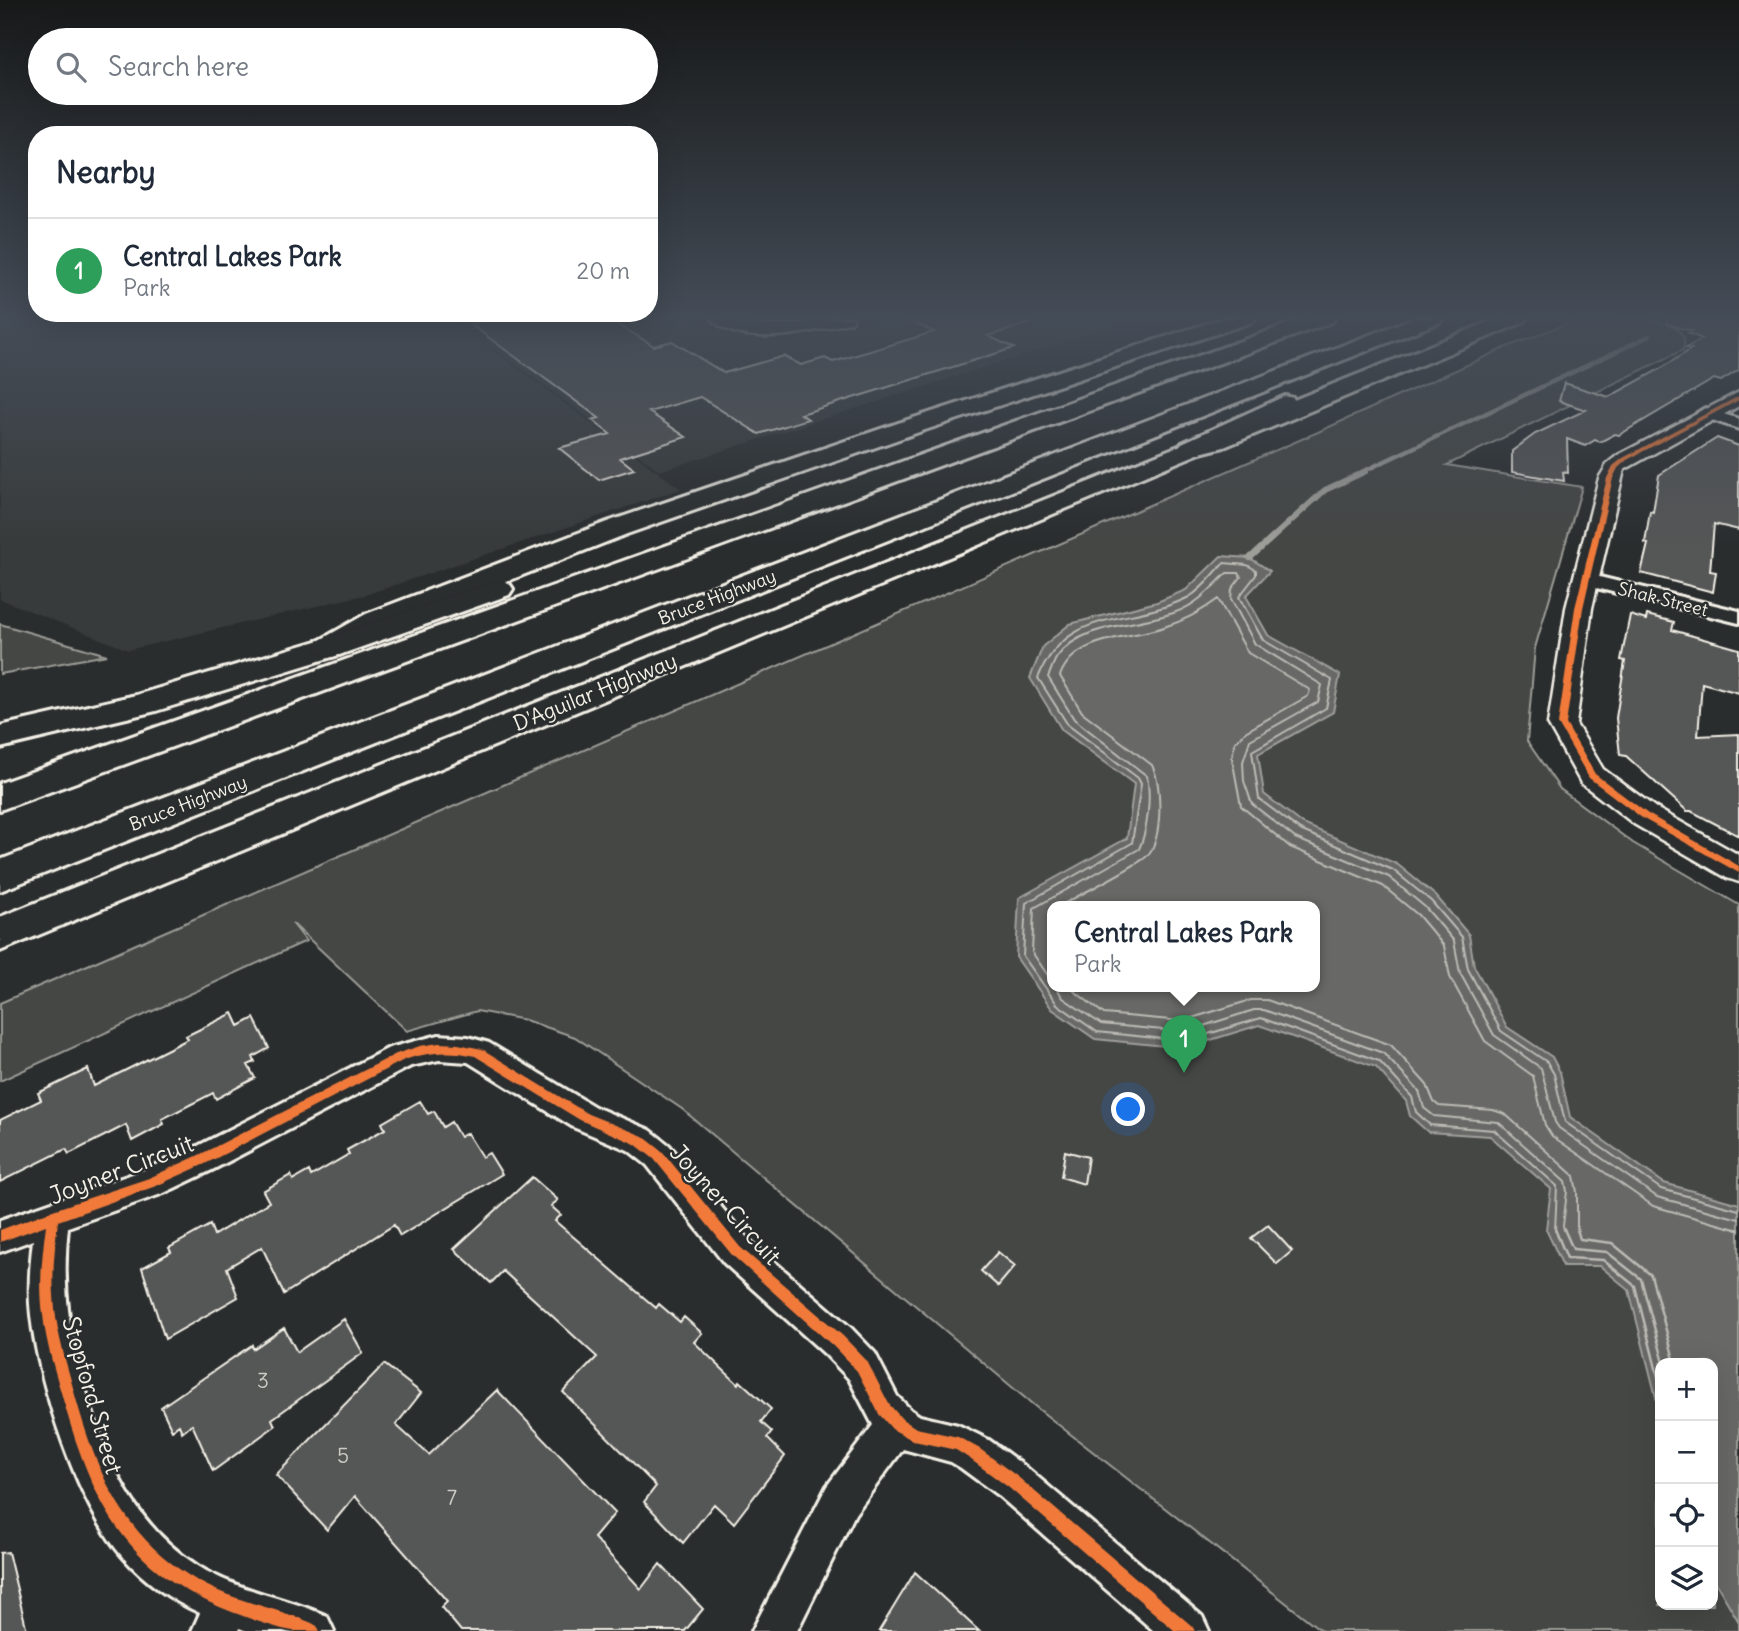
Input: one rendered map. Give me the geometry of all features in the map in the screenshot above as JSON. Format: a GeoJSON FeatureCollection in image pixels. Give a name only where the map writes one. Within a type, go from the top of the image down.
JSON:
{"type":"FeatureCollection","features":[{"type":"Feature","properties":{"kind":"highway"},"geometry":{"type":"LineString","coordinates":[[331,647],[377,621],[641,520],[1011,394]]}},
{"type":"Feature","properties":{"kind":"highway"},"geometry":{"type":"LineString","coordinates":[[0,737],[156,701],[331,647],[839,470],[1068,394]]}},
{"type":"Feature","properties":{"kind":"highway"},"geometry":{"type":"LineString","coordinates":[[0,797],[1114,394]]}},
{"type":"Feature","properties":{"kind":"highway","name":"Bruce Highway"},"geometry":{"type":"LineString","coordinates":[[0,876],[1238,394]]}},
{"type":"Feature","properties":{"kind":"highway"},"geometry":{"type":"LineString","coordinates":[[1191,448],[1304,394]]}},
{"type":"Feature","properties":{"kind":"highway"},"geometry":{"type":"LineString","coordinates":[[1191,448],[1216,442],[1332,394]]}},
{"type":"Feature","properties":{"kind":"highway","name":"D'Aguilar Highway"},"geometry":{"type":"LineString","coordinates":[[0,935],[1191,448]]}},
{"type":"Feature","properties":{"kind":"street"},"geometry":{"type":"LineString","coordinates":[[1739,397],[1705,413],[1615,467],[1610,478],[1579,608],[1562,724],[1592,776],[1645,816],[1739,870]]}},
{"type":"Feature","properties":{"kind":"street"},"geometry":{"type":"LineString","coordinates":[[1705,413],[1739,424]]}},
{"type":"Feature","properties":{"kind":"street","name":"Shak Street"},"geometry":{"type":"LineString","coordinates":[[1587,580],[1739,617]]}},
{"type":"Feature","properties":{"kind":"street","name":"Joyner Circuit"},"geometry":{"type":"LineString","coordinates":[[0,1236],[152,1182],[189,1166],[400,1057],[443,1046],[463,1047],[478,1052],[584,1117],[639,1140],[658,1156],[736,1251],[838,1341],[862,1366],[884,1409],[897,1424]]}},
{"type":"Feature","properties":{"kind":"street","name":"Stopford Street"},"geometry":{"type":"LineString","coordinates":[[53,1216],[47,1269],[48,1308],[57,1353],[78,1430],[98,1485],[121,1522],[146,1552],[182,1580],[222,1618],[312,1631]]}},
{"type":"Feature","properties":{"kind":"street"},"geometry":{"type":"LineString","coordinates":[[774,1631],[841,1500],[897,1424],[914,1434],[958,1444],[975,1454],[1013,1482],[1187,1631]]}},
{"type":"Feature","properties":{"kind":"shaded area"},"geometry":{"type":"Polygon","coordinates":[[[0,394],[552,394],[681,489],[368,594],[128,650],[0,599],[0,394]]]}},
{"type":"Feature","properties":{"kind":"shaded area"},"geometry":{"type":"Polygon","coordinates":[[[555,394],[901,394],[660,471],[555,394]]]}},
{"type":"Feature","properties":{"kind":"shaded area"},"geometry":{"type":"Polygon","coordinates":[[[1402,394],[1592,394],[1447,465],[1582,487],[1535,648],[1527,741],[1560,789],[1633,843],[1739,905],[1739,1631],[1322,1631],[1037,1408],[682,1109],[575,1037],[525,1020],[477,1011],[407,1031],[292,923],[306,941],[0,1081],[0,1003],[1402,394]]]}},
{"type":"Feature","properties":{"kind":"shaded area"},"geometry":{"type":"Polygon","coordinates":[[[0,624],[107,655],[0,674],[0,624]]]}},
{"type":"Feature","properties":{"kind":"water"},"geometry":{"type":"Polygon","coordinates":[[[1221,556],[1250,558],[1270,571],[1246,596],[1268,635],[1340,675],[1333,712],[1258,754],[1264,794],[1303,824],[1397,864],[1436,896],[1469,935],[1474,966],[1507,1027],[1552,1057],[1560,1072],[1570,1117],[1664,1183],[1739,1204],[1739,1622],[1718,1586],[1718,1358],[1655,1358],[1655,1393],[1629,1290],[1600,1266],[1563,1266],[1546,1229],[1551,1189],[1490,1136],[1428,1132],[1410,1116],[1406,1101],[1376,1067],[1259,1025],[1185,1048],[1095,1039],[1052,1009],[1016,957],[1019,898],[1127,838],[1134,784],[1062,730],[1030,678],[1043,646],[1070,624],[1157,602],[1186,590],[1221,556]]]}},
{"type":"Feature","properties":{"kind":"building"},"geometry":{"type":"Polygon","coordinates":[[[566,394],[865,394],[801,414],[808,419],[759,434],[700,397],[649,412],[686,437],[620,458],[634,469],[599,480],[559,448],[610,434],[592,420],[599,418],[566,394]]]}},
{"type":"Feature","properties":{"kind":"building"},"geometry":{"type":"Polygon","coordinates":[[[1561,394],[1600,394],[1609,397],[1614,394],[1688,394],[1619,435],[1615,434],[1600,442],[1595,440],[1585,446],[1567,439],[1568,473],[1563,472],[1564,481],[1512,472],[1512,451],[1535,434],[1586,410],[1559,401],[1561,394]]]}},
{"type":"Feature","properties":{"kind":"building"},"geometry":{"type":"Polygon","coordinates":[[[1717,438],[1739,446],[1739,530],[1714,524],[1710,571],[1716,572],[1713,592],[1641,573],[1648,544],[1645,543],[1650,511],[1653,512],[1659,475],[1717,438]]]}},
{"type":"Feature","properties":{"kind":"building"},"geometry":{"type":"Polygon","coordinates":[[[1630,615],[1646,620],[1647,615],[1674,622],[1672,630],[1739,649],[1739,693],[1702,683],[1698,736],[1739,734],[1739,836],[1687,811],[1626,756],[1620,755],[1616,718],[1625,661],[1621,660],[1630,615]]]}},
{"type":"Feature","properties":{"kind":"building"},"geometry":{"type":"Polygon","coordinates":[[[233,1013],[239,1026],[254,1018],[269,1048],[253,1057],[255,1062],[248,1065],[255,1078],[216,1099],[213,1093],[162,1119],[164,1124],[132,1141],[126,1125],[69,1154],[66,1149],[0,1182],[0,1120],[41,1100],[38,1093],[88,1069],[94,1086],[233,1013]]]}},
{"type":"Feature","properties":{"kind":"building"},"geometry":{"type":"Polygon","coordinates":[[[420,1101],[428,1114],[434,1111],[443,1127],[451,1122],[460,1137],[467,1133],[482,1157],[489,1153],[502,1174],[400,1236],[394,1225],[284,1294],[262,1247],[227,1268],[238,1297],[165,1339],[142,1268],[171,1252],[169,1248],[210,1225],[214,1235],[269,1202],[263,1191],[291,1175],[293,1180],[309,1171],[311,1176],[349,1154],[347,1150],[385,1129],[382,1123],[420,1101]]]}},
{"type":"Feature","properties":{"kind":"building"},"geometry":{"type":"Polygon","coordinates":[[[1065,1151],[1088,1157],[1084,1184],[1061,1177],[1065,1151]]]}},
{"type":"Feature","properties":{"kind":"building"},"geometry":{"type":"Polygon","coordinates":[[[532,1177],[558,1200],[551,1206],[561,1215],[555,1221],[656,1308],[659,1304],[680,1322],[684,1317],[702,1333],[694,1342],[738,1384],[740,1381],[771,1409],[761,1422],[772,1432],[767,1438],[785,1456],[734,1523],[714,1504],[683,1543],[644,1502],[656,1486],[563,1392],[597,1357],[503,1271],[491,1283],[454,1249],[532,1177]]]}},
{"type":"Feature","properties":{"kind":"building"},"geometry":{"type":"Polygon","coordinates":[[[1268,1225],[1292,1251],[1277,1264],[1251,1238],[1268,1225]]]}},
{"type":"Feature","properties":{"kind":"building"},"geometry":{"type":"Polygon","coordinates":[[[998,1252],[1015,1266],[998,1286],[981,1271],[998,1252]]]}},
{"type":"Feature","properties":{"kind":"building"},"geometry":{"type":"Polygon","coordinates":[[[344,1319],[363,1353],[272,1419],[275,1426],[213,1471],[192,1424],[182,1432],[179,1425],[172,1430],[161,1407],[252,1345],[253,1349],[284,1328],[297,1352],[344,1319]]]}},
{"type":"Feature","properties":{"kind":"building"},"geometry":{"type":"Polygon","coordinates":[[[384,1364],[421,1393],[396,1425],[429,1455],[497,1390],[615,1513],[594,1538],[641,1589],[660,1564],[703,1609],[685,1631],[461,1631],[441,1607],[447,1601],[355,1496],[327,1530],[276,1475],[384,1364]]]}},
{"type":"Feature","properties":{"kind":"building"},"geometry":{"type":"Polygon","coordinates":[[[8,1552],[27,1631],[0,1631],[0,1553],[8,1552]]]}},
{"type":"Feature","properties":{"kind":"building"},"geometry":{"type":"Polygon","coordinates":[[[915,1572],[979,1631],[879,1631],[915,1572]]]}},
{"type":"Feature","properties":{"kind":"waterway"},"geometry":{"type":"LineString","coordinates":[[1362,472],[1526,394]]}},
{"type":"Feature","properties":{"kind":"waterway"},"geometry":{"type":"LineString","coordinates":[[1250,558],[1325,490],[1366,471]]}},
{"type":"Feature","properties":{"kind":"cycle path"},"geometry":{"type":"LineString","coordinates":[[1739,398],[1625,459],[1615,467],[1610,478],[1579,608],[1562,724],[1592,776],[1645,816],[1739,870]]}},
{"type":"Feature","properties":{"kind":"cycle path"},"geometry":{"type":"LineString","coordinates":[[0,1236],[152,1182],[201,1160],[400,1057],[439,1048],[478,1052],[584,1117],[639,1140],[658,1155],[736,1251],[838,1341],[862,1366],[884,1409],[897,1424],[914,1434],[958,1444],[975,1454],[1013,1482],[1187,1631]]}},
{"type":"Feature","properties":{"kind":"cycle path"},"geometry":{"type":"LineString","coordinates":[[53,1216],[47,1283],[53,1338],[84,1446],[106,1498],[120,1521],[158,1563],[193,1587],[213,1597],[312,1631]]}},
{"type":"Feature","properties":{"kind":"place","name":"Central Lakes Park"},"geometry":{"type":"Point","coordinates":[1184,1073]}}]}
